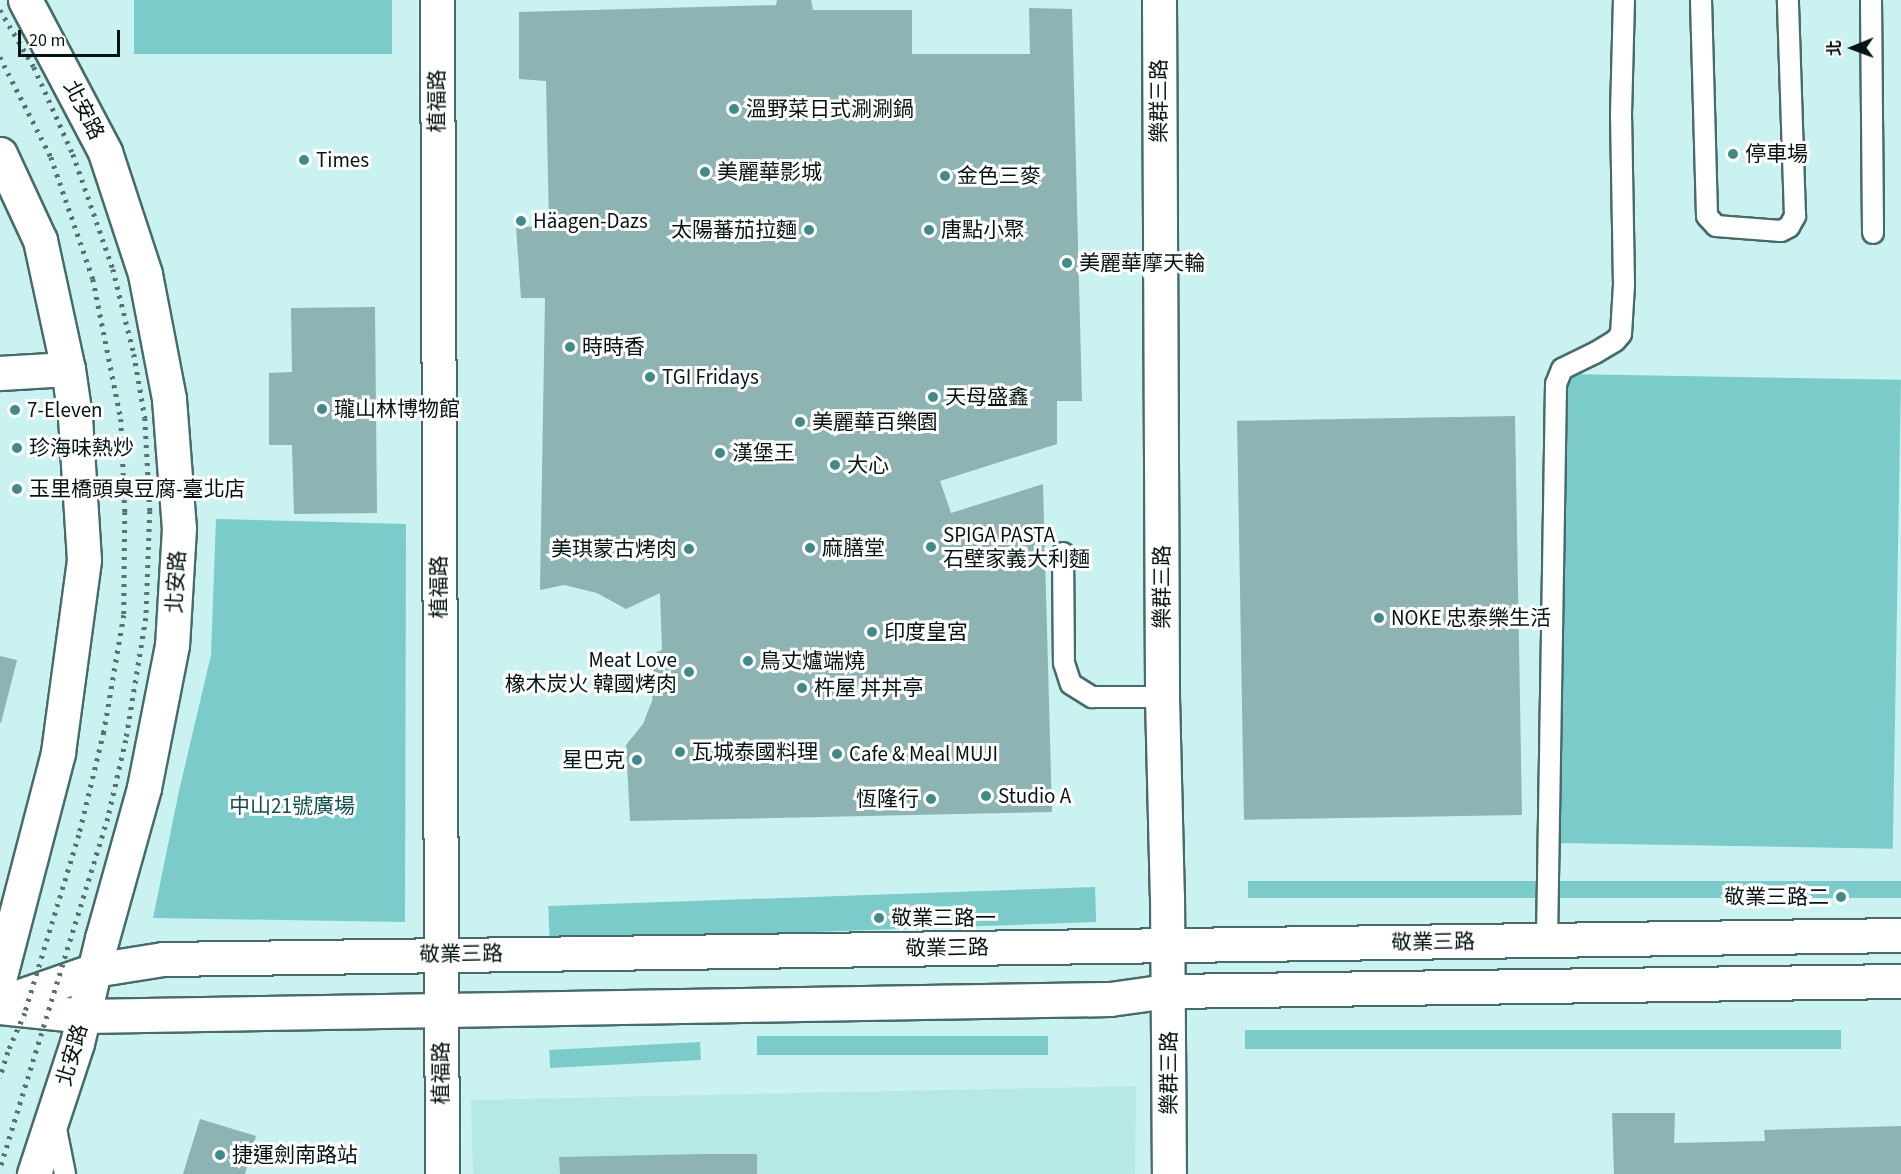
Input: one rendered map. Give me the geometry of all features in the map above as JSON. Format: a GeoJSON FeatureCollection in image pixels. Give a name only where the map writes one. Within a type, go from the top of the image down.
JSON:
{"type":"FeatureCollection","features":[{"type":"Feature","properties":{"kind":"street","name":"北安路"},"geometry":{"type":"LineString","coordinates":[[25,0],[105,152],[146,274],[169,399],[178,516],[172,645],[144,788],[94,970],[84,1016],[34,1174]]}},
{"type":"Feature","properties":{"kind":"street","name":"植福路"},"geometry":{"type":"LineString","coordinates":[[437,0],[442,1174]]}},
{"type":"Feature","properties":{"kind":"street","name":"樂群三路"},"geometry":{"type":"LineString","coordinates":[[1159,0],[1162,697],[1168,945],[1169,1174]]}},
{"type":"Feature","properties":{"kind":"street"},"geometry":{"type":"LineString","coordinates":[[0,154],[40,240],[68,369],[75,417],[84,560],[58,753],[0,976]]}},
{"type":"Feature","properties":{"kind":"street"},"geometry":{"type":"LineString","coordinates":[[0,373],[68,369]]}},
{"type":"Feature","properties":{"kind":"street","name":"敬業三路"},"geometry":{"type":"LineString","coordinates":[[0,1005],[94,970],[163,959],[1901,935]]}},
{"type":"Feature","properties":{"kind":"street","name":"敬業三路"},"geometry":{"type":"LineString","coordinates":[[0,1005],[84,1016],[1110,999],[1168,991],[1901,981]]}},
{"type":"Feature","properties":{"kind":"lane"},"geometry":{"type":"LineString","coordinates":[[1547,940],[1556,384],[1562,369],[1605,347],[1621,334],[1624,285],[1621,114],[1624,0]]}},
{"type":"Feature","properties":{"kind":"lane"},"geometry":{"type":"LineString","coordinates":[[1701,0],[1707,216],[1716,226],[1780,231],[1790,227],[1796,216],[1788,0]]}},
{"type":"Feature","properties":{"kind":"lane"},"geometry":{"type":"LineString","coordinates":[[1871,0],[1873,233]]}},
{"type":"Feature","properties":{"kind":"lane"},"geometry":{"type":"LineString","coordinates":[[1062,553],[1064,663],[1071,684],[1092,697],[1162,697]]}},
{"type":"Feature","properties":{"kind":"lane"},"geometry":{"type":"LineString","coordinates":[[54,1116],[65,1174]]}},
{"type":"Feature","properties":{"kind":"shaded area"},"geometry":{"type":"Polygon","coordinates":[[[1136,1086],[1135,1174],[473,1174],[471,1100],[1136,1086]]]}},
{"type":"Feature","properties":{"kind":"green space"},"geometry":{"type":"Polygon","coordinates":[[[134,0],[392,0],[392,54],[134,54],[134,0]]]}},
{"type":"Feature","properties":{"kind":"green space"},"geometry":{"type":"Polygon","coordinates":[[[1567,374],[1901,380],[1893,849],[1559,843],[1567,374]]]}},
{"type":"Feature","properties":{"kind":"green space","name":"中山21號廣場"},"geometry":{"type":"Polygon","coordinates":[[[216,519],[406,524],[405,922],[153,918],[179,791],[211,655],[216,519]]]}},
{"type":"Feature","properties":{"kind":"green space"},"geometry":{"type":"Polygon","coordinates":[[[1248,881],[1901,881],[1901,898],[1248,898],[1248,881]]]}},
{"type":"Feature","properties":{"kind":"green space"},"geometry":{"type":"Polygon","coordinates":[[[1095,887],[1096,922],[550,941],[548,906],[1095,887]]]}},
{"type":"Feature","properties":{"kind":"green space"},"geometry":{"type":"Polygon","coordinates":[[[1245,1030],[1841,1030],[1841,1049],[1245,1049],[1245,1030]]]}},
{"type":"Feature","properties":{"kind":"green space"},"geometry":{"type":"Polygon","coordinates":[[[757,1036],[1048,1036],[1048,1055],[757,1055],[757,1036]]]}},
{"type":"Feature","properties":{"kind":"green space"},"geometry":{"type":"Polygon","coordinates":[[[700,1042],[701,1060],[550,1068],[549,1050],[700,1042]]]}},
{"type":"Feature","properties":{"kind":"building","name":"美麗華百樂園"},"geometry":{"type":"Polygon","coordinates":[[[777,0],[811,0],[813,10],[912,10],[912,54],[1030,54],[1029,8],[1072,9],[1082,401],[1057,401],[1057,444],[940,481],[951,513],[1043,484],[1052,812],[630,821],[626,745],[643,724],[652,701],[654,681],[652,654],[662,650],[660,593],[626,609],[597,593],[564,585],[540,590],[545,298],[521,298],[516,227],[549,226],[546,81],[519,79],[519,12],[776,5],[777,0]]]}},
{"type":"Feature","properties":{"kind":"building","name":"瓏山林博物館"},"geometry":{"type":"Polygon","coordinates":[[[375,307],[377,513],[294,514],[292,445],[269,445],[269,373],[292,372],[291,308],[375,307]]]}},
{"type":"Feature","properties":{"kind":"building","name":"NOKE 忠泰樂生活"},"geometry":{"type":"Polygon","coordinates":[[[1515,416],[1522,815],[1244,820],[1237,421],[1515,416]]]}},
{"type":"Feature","properties":{"kind":"building"},"geometry":{"type":"Polygon","coordinates":[[[0,656],[17,660],[1,723],[0,723],[0,656]]]}},
{"type":"Feature","properties":{"kind":"building"},"geometry":{"type":"Polygon","coordinates":[[[1612,1113],[1675,1113],[1674,1143],[1765,1141],[1764,1130],[1901,1126],[1901,1174],[1614,1174],[1612,1113]]]}},
{"type":"Feature","properties":{"kind":"building","name":"捷運劍南路站"},"geometry":{"type":"Polygon","coordinates":[[[200,1119],[256,1136],[245,1174],[183,1174],[200,1119]]]}},
{"type":"Feature","properties":{"kind":"building"},"geometry":{"type":"Polygon","coordinates":[[[757,1154],[757,1174],[560,1174],[559,1157],[757,1154]]]}},
{"type":"Feature","properties":{"kind":"railway"},"geometry":{"type":"LineString","coordinates":[[0,10],[34,67],[73,154],[113,269],[134,354],[145,418],[150,511],[146,618],[126,740],[108,818],[0,1169]]}},
{"type":"Feature","properties":{"kind":"railway"},"geometry":{"type":"LineString","coordinates":[[0,57],[51,157],[93,279],[121,419],[125,512],[124,615],[104,732],[79,835],[25,1013],[8,1052],[0,1078]]}},
{"type":"Feature","properties":{"kind":"place","name":"溫野菜日式涮涮鍋"},"geometry":{"type":"Point","coordinates":[734,109]}},
{"type":"Feature","properties":{"kind":"place","name":"停車場"},"geometry":{"type":"Point","coordinates":[1733,154]}},
{"type":"Feature","properties":{"kind":"place","name":"Times"},"geometry":{"type":"Point","coordinates":[304,160]}},
{"type":"Feature","properties":{"kind":"place","name":"美麗華影城"},"geometry":{"type":"Point","coordinates":[705,172]}},
{"type":"Feature","properties":{"kind":"place","name":"金色三麥"},"geometry":{"type":"Point","coordinates":[945,176]}},
{"type":"Feature","properties":{"kind":"place","name":"Häagen-Dazs"},"geometry":{"type":"Point","coordinates":[521,221]}},
{"type":"Feature","properties":{"kind":"place","name":"太陽蕃茄拉麵"},"geometry":{"type":"Point","coordinates":[809,230]}},
{"type":"Feature","properties":{"kind":"place","name":"唐點小聚"},"geometry":{"type":"Point","coordinates":[929,230]}},
{"type":"Feature","properties":{"kind":"place","name":"美麗華摩天輪"},"geometry":{"type":"Point","coordinates":[1067,263]}},
{"type":"Feature","properties":{"kind":"place","name":"時時香"},"geometry":{"type":"Point","coordinates":[570,347]}},
{"type":"Feature","properties":{"kind":"place","name":"TGI Fridays"},"geometry":{"type":"Point","coordinates":[650,377]}},
{"type":"Feature","properties":{"kind":"place","name":"天母盛鑫"},"geometry":{"type":"Point","coordinates":[933,397]}},
{"type":"Feature","properties":{"kind":"place","name":"瓏山林博物館"},"geometry":{"type":"Point","coordinates":[322,409]}},
{"type":"Feature","properties":{"kind":"place","name":"7-Eleven"},"geometry":{"type":"Point","coordinates":[15,410]}},
{"type":"Feature","properties":{"kind":"place","name":"美麗華百樂園"},"geometry":{"type":"Point","coordinates":[800,422]}},
{"type":"Feature","properties":{"kind":"place","name":"珍海味熱炒"},"geometry":{"type":"Point","coordinates":[17,448]}},
{"type":"Feature","properties":{"kind":"place","name":"漢堡王"},"geometry":{"type":"Point","coordinates":[720,453]}},
{"type":"Feature","properties":{"kind":"place","name":"大心"},"geometry":{"type":"Point","coordinates":[835,465]}},
{"type":"Feature","properties":{"kind":"place","name":"玉里橋頭臭豆腐-臺北店"},"geometry":{"type":"Point","coordinates":[17,489]}},
{"type":"Feature","properties":{"kind":"place","name":"SPIGA PASTA 石壁家義大利麵"},"geometry":{"type":"Point","coordinates":[931,547]}},
{"type":"Feature","properties":{"kind":"place","name":"麻膳堂"},"geometry":{"type":"Point","coordinates":[810,548]}},
{"type":"Feature","properties":{"kind":"place","name":"美琪蒙古烤肉"},"geometry":{"type":"Point","coordinates":[689,549]}},
{"type":"Feature","properties":{"kind":"place","name":"NOKE 忠泰樂生活"},"geometry":{"type":"Point","coordinates":[1379,618]}},
{"type":"Feature","properties":{"kind":"place","name":"印度皇宮"},"geometry":{"type":"Point","coordinates":[872,632]}},
{"type":"Feature","properties":{"kind":"place","name":"鳥丈爐端燒"},"geometry":{"type":"Point","coordinates":[748,661]}},
{"type":"Feature","properties":{"kind":"place","name":"Meat Love 橡木炭火 韓國烤肉"},"geometry":{"type":"Point","coordinates":[689,672]}},
{"type":"Feature","properties":{"kind":"place","name":"杵屋 丼丼亭"},"geometry":{"type":"Point","coordinates":[802,688]}},
{"type":"Feature","properties":{"kind":"place","name":"瓦城泰國料理"},"geometry":{"type":"Point","coordinates":[680,752]}},
{"type":"Feature","properties":{"kind":"place","name":"Cafe & Meal MUJI"},"geometry":{"type":"Point","coordinates":[837,754]}},
{"type":"Feature","properties":{"kind":"place","name":"星巴克"},"geometry":{"type":"Point","coordinates":[637,760]}},
{"type":"Feature","properties":{"kind":"place","name":"Studio A"},"geometry":{"type":"Point","coordinates":[986,796]}},
{"type":"Feature","properties":{"kind":"place","name":"恆隆行"},"geometry":{"type":"Point","coordinates":[931,799]}},
{"type":"Feature","properties":{"kind":"place","name":"敬業三路二"},"geometry":{"type":"Point","coordinates":[1841,897]}},
{"type":"Feature","properties":{"kind":"place","name":"敬業三路一"},"geometry":{"type":"Point","coordinates":[879,918]}},
{"type":"Feature","properties":{"kind":"place","name":"捷運劍南路站"},"geometry":{"type":"Point","coordinates":[220,1155]}}]}
